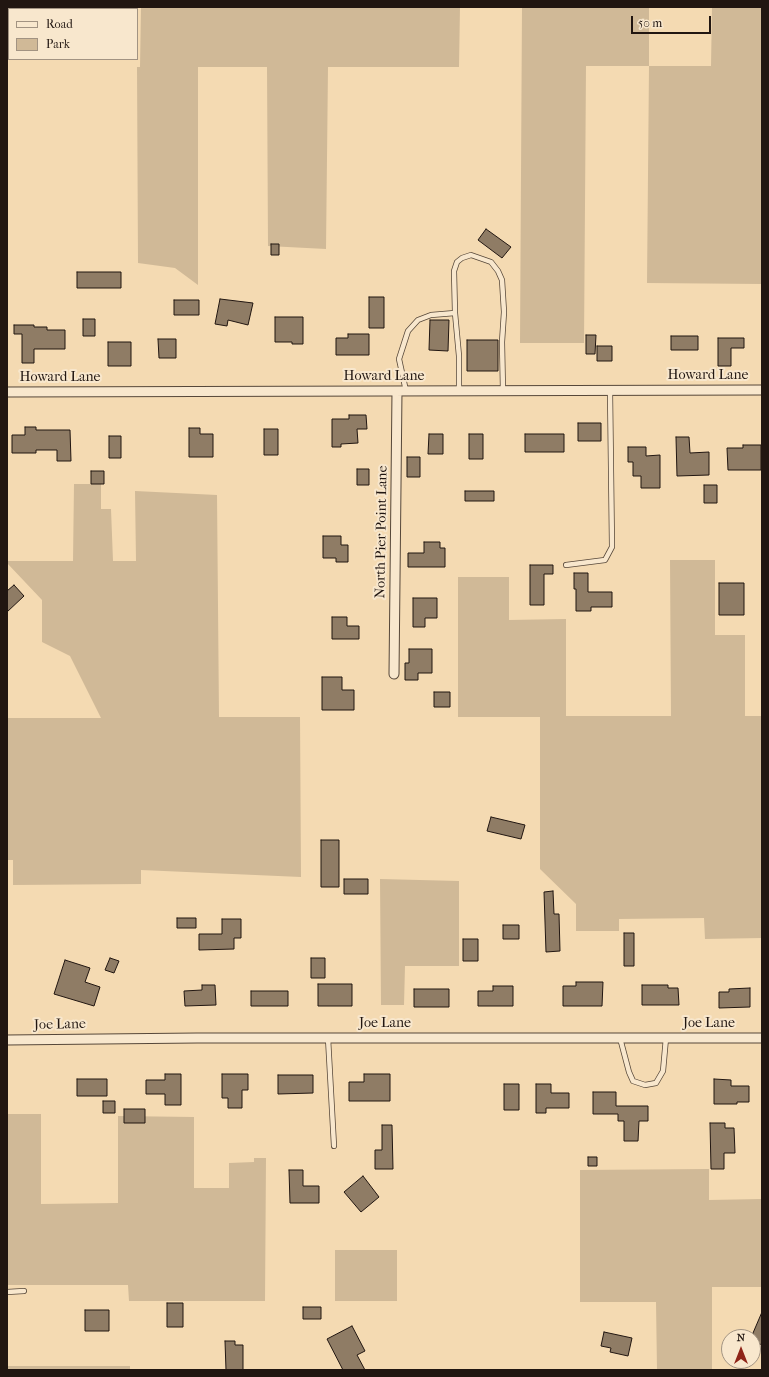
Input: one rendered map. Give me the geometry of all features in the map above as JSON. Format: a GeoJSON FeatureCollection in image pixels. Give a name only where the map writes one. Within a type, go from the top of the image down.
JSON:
{"type":"FeatureCollection","features":[{"type":"Feature","properties":{"kind":"street","name":"Howard Lane"},"geometry":{"type":"LineString","coordinates":[[7,392],[762,390]]}},
{"type":"Feature","properties":{"kind":"street","name":"North Pier Point Lane"},"geometry":{"type":"LineString","coordinates":[[394,674],[401,391]]}},
{"type":"Feature","properties":{"kind":"street","name":"Joe Lane"},"geometry":{"type":"LineString","coordinates":[[7,1040],[197,1038],[762,1038]]}},
{"type":"Feature","properties":{"kind":"lane"},"geometry":{"type":"LineString","coordinates":[[459,390],[459,356],[455,313],[454,271],[457,262],[462,258],[471,255],[491,262],[498,271],[502,280],[504,312],[502,342],[503,390]]}},
{"type":"Feature","properties":{"kind":"lane"},"geometry":{"type":"LineString","coordinates":[[401,391],[399,359],[408,331],[418,320],[431,315],[455,313]]}},
{"type":"Feature","properties":{"kind":"lane"},"geometry":{"type":"LineString","coordinates":[[566,564],[605,560],[612,547],[610,390]]}},
{"type":"Feature","properties":{"kind":"lane"},"geometry":{"type":"LineString","coordinates":[[328,1038],[334,1146]]}},
{"type":"Feature","properties":{"kind":"lane"},"geometry":{"type":"LineString","coordinates":[[620,1038],[629,1072],[633,1081],[645,1085],[656,1083],[663,1071],[666,1038]]}},
{"type":"Feature","properties":{"kind":"lane"},"geometry":{"type":"LineString","coordinates":[[7,1292],[24,1291]]}},
{"type":"Feature","properties":{"kind":"green space"},"geometry":{"type":"Polygon","coordinates":[[[141,7],[460,7],[459,67],[328,67],[326,249],[268,246],[267,67],[198,67],[198,285],[175,268],[138,263],[137,67],[140,67],[141,7]]]}},
{"type":"Feature","properties":{"kind":"green space"},"geometry":{"type":"Polygon","coordinates":[[[522,7],[649,7],[649,66],[586,66],[584,343],[520,343],[522,7]]]}},
{"type":"Feature","properties":{"kind":"green space"},"geometry":{"type":"Polygon","coordinates":[[[712,7],[762,7],[762,284],[647,283],[649,66],[711,66],[712,7]]]}},
{"type":"Feature","properties":{"kind":"green space"},"geometry":{"type":"Polygon","coordinates":[[[74,484],[101,484],[101,509],[111,509],[113,561],[136,561],[135,491],[217,495],[219,717],[300,717],[301,877],[141,870],[141,884],[13,885],[13,860],[7,860],[7,718],[101,718],[70,656],[42,642],[42,600],[7,563],[7,561],[73,561],[74,484]]]}},
{"type":"Feature","properties":{"kind":"green space"},"geometry":{"type":"Polygon","coordinates":[[[670,560],[715,560],[715,635],[745,635],[745,716],[762,716],[762,938],[705,939],[704,918],[619,919],[619,931],[576,931],[576,904],[540,869],[540,717],[458,717],[458,577],[509,577],[509,620],[566,619],[566,716],[671,716],[670,560]]]}},
{"type":"Feature","properties":{"kind":"green space"},"geometry":{"type":"Polygon","coordinates":[[[380,879],[459,881],[459,966],[405,966],[404,1005],[381,1005],[380,879]]]}},
{"type":"Feature","properties":{"kind":"green space"},"geometry":{"type":"Polygon","coordinates":[[[7,1114],[41,1114],[41,1204],[118,1203],[118,1116],[194,1117],[194,1188],[229,1188],[229,1163],[254,1162],[254,1158],[266,1158],[265,1301],[129,1301],[128,1285],[7,1285],[7,1114]]]}},
{"type":"Feature","properties":{"kind":"green space"},"geometry":{"type":"Polygon","coordinates":[[[709,1169],[709,1200],[762,1199],[762,1287],[712,1287],[712,1370],[657,1370],[656,1302],[580,1302],[580,1170],[709,1169]]]}},
{"type":"Feature","properties":{"kind":"green space"},"geometry":{"type":"Polygon","coordinates":[[[335,1250],[397,1250],[397,1301],[335,1301],[335,1250]]]}},
{"type":"Feature","properties":{"kind":"green space"},"geometry":{"type":"Polygon","coordinates":[[[7,1366],[130,1366],[130,1370],[7,1370],[7,1366]]]}},
{"type":"Feature","properties":{"kind":"building"},"geometry":{"type":"Polygon","coordinates":[[[486,229],[511,247],[502,258],[478,240],[486,229]]]}},
{"type":"Feature","properties":{"kind":"building"},"geometry":{"type":"Polygon","coordinates":[[[271,244],[279,244],[279,255],[271,255],[271,244]]]}},
{"type":"Feature","properties":{"kind":"building"},"geometry":{"type":"Polygon","coordinates":[[[77,272],[121,272],[121,288],[77,288],[77,272]]]}},
{"type":"Feature","properties":{"kind":"building"},"geometry":{"type":"Polygon","coordinates":[[[369,297],[384,297],[384,328],[369,328],[369,297]]]}},
{"type":"Feature","properties":{"kind":"building"},"geometry":{"type":"Polygon","coordinates":[[[220,299],[253,303],[248,325],[228,320],[227,326],[215,324],[220,299]]]}},
{"type":"Feature","properties":{"kind":"building"},"geometry":{"type":"Polygon","coordinates":[[[174,300],[199,300],[199,315],[174,315],[174,300]]]}},
{"type":"Feature","properties":{"kind":"building"},"geometry":{"type":"Polygon","coordinates":[[[275,317],[303,317],[303,344],[292,344],[292,342],[275,342],[275,317]]]}},
{"type":"Feature","properties":{"kind":"building"},"geometry":{"type":"Polygon","coordinates":[[[83,319],[95,319],[95,336],[83,336],[83,319]]]}},
{"type":"Feature","properties":{"kind":"building"},"geometry":{"type":"Polygon","coordinates":[[[430,320],[449,320],[448,351],[429,350],[430,320]]]}},
{"type":"Feature","properties":{"kind":"building"},"geometry":{"type":"Polygon","coordinates":[[[14,325],[34,325],[34,327],[47,327],[47,330],[65,330],[65,349],[34,349],[34,363],[22,363],[22,334],[14,334],[14,325]]]}},
{"type":"Feature","properties":{"kind":"building"},"geometry":{"type":"Polygon","coordinates":[[[348,334],[369,334],[369,355],[336,355],[336,338],[348,338],[348,334]]]}},
{"type":"Feature","properties":{"kind":"building"},"geometry":{"type":"Polygon","coordinates":[[[586,335],[596,335],[595,354],[586,354],[586,335]]]}},
{"type":"Feature","properties":{"kind":"building"},"geometry":{"type":"Polygon","coordinates":[[[671,336],[698,336],[698,350],[671,350],[671,336]]]}},
{"type":"Feature","properties":{"kind":"building"},"geometry":{"type":"Polygon","coordinates":[[[718,338],[744,338],[744,348],[731,348],[731,366],[718,366],[718,338]]]}},
{"type":"Feature","properties":{"kind":"building"},"geometry":{"type":"Polygon","coordinates":[[[158,339],[176,339],[176,358],[159,358],[158,339]]]}},
{"type":"Feature","properties":{"kind":"building"},"geometry":{"type":"Polygon","coordinates":[[[467,340],[498,340],[498,371],[467,371],[467,340]]]}},
{"type":"Feature","properties":{"kind":"building"},"geometry":{"type":"Polygon","coordinates":[[[108,342],[131,342],[131,366],[108,366],[108,342]]]}},
{"type":"Feature","properties":{"kind":"building"},"geometry":{"type":"Polygon","coordinates":[[[597,346],[612,346],[612,361],[597,361],[597,346]]]}},
{"type":"Feature","properties":{"kind":"building"},"geometry":{"type":"Polygon","coordinates":[[[349,415],[366,415],[367,429],[357,429],[358,443],[341,444],[341,447],[332,447],[332,419],[349,419],[349,415]]]}},
{"type":"Feature","properties":{"kind":"building"},"geometry":{"type":"Polygon","coordinates":[[[578,423],[601,423],[601,441],[578,441],[578,423]]]}},
{"type":"Feature","properties":{"kind":"building"},"geometry":{"type":"Polygon","coordinates":[[[25,427],[36,427],[36,430],[70,430],[71,461],[57,461],[57,450],[36,450],[36,453],[12,453],[12,435],[25,435],[25,427]]]}},
{"type":"Feature","properties":{"kind":"building"},"geometry":{"type":"Polygon","coordinates":[[[189,428],[200,428],[200,434],[213,434],[213,457],[189,457],[189,428]]]}},
{"type":"Feature","properties":{"kind":"building"},"geometry":{"type":"Polygon","coordinates":[[[264,429],[278,429],[278,455],[264,455],[264,429]]]}},
{"type":"Feature","properties":{"kind":"building"},"geometry":{"type":"Polygon","coordinates":[[[429,434],[443,434],[443,454],[428,454],[429,434]]]}},
{"type":"Feature","properties":{"kind":"building"},"geometry":{"type":"Polygon","coordinates":[[[469,434],[483,434],[483,459],[469,459],[469,434]]]}},
{"type":"Feature","properties":{"kind":"building"},"geometry":{"type":"Polygon","coordinates":[[[525,434],[564,434],[564,452],[525,452],[525,434]]]}},
{"type":"Feature","properties":{"kind":"building"},"geometry":{"type":"Polygon","coordinates":[[[109,436],[121,436],[121,458],[109,458],[109,436]]]}},
{"type":"Feature","properties":{"kind":"building"},"geometry":{"type":"Polygon","coordinates":[[[676,437],[689,437],[690,453],[709,452],[709,475],[677,476],[676,437]]]}},
{"type":"Feature","properties":{"kind":"building"},"geometry":{"type":"Polygon","coordinates":[[[743,445],[761,445],[761,470],[728,470],[727,448],[743,448],[743,445]]]}},
{"type":"Feature","properties":{"kind":"building"},"geometry":{"type":"Polygon","coordinates":[[[628,447],[646,447],[646,456],[660,455],[660,488],[641,488],[641,476],[633,476],[633,462],[628,462],[628,447]]]}},
{"type":"Feature","properties":{"kind":"building"},"geometry":{"type":"Polygon","coordinates":[[[407,457],[420,457],[420,477],[407,477],[407,457]]]}},
{"type":"Feature","properties":{"kind":"building"},"geometry":{"type":"Polygon","coordinates":[[[357,469],[369,469],[369,485],[357,485],[357,469]]]}},
{"type":"Feature","properties":{"kind":"building"},"geometry":{"type":"Polygon","coordinates":[[[91,471],[104,471],[104,484],[91,484],[91,471]]]}},
{"type":"Feature","properties":{"kind":"building"},"geometry":{"type":"Polygon","coordinates":[[[704,485],[717,485],[717,503],[704,503],[704,485]]]}},
{"type":"Feature","properties":{"kind":"building"},"geometry":{"type":"Polygon","coordinates":[[[465,491],[494,491],[494,501],[465,501],[465,491]]]}},
{"type":"Feature","properties":{"kind":"building"},"geometry":{"type":"Polygon","coordinates":[[[323,536],[341,536],[341,545],[348,545],[348,562],[336,562],[336,558],[323,558],[323,536]]]}},
{"type":"Feature","properties":{"kind":"building"},"geometry":{"type":"Polygon","coordinates":[[[424,542],[440,542],[440,548],[445,548],[445,567],[408,567],[408,553],[424,553],[424,542]]]}},
{"type":"Feature","properties":{"kind":"building"},"geometry":{"type":"Polygon","coordinates":[[[530,565],[553,565],[553,574],[544,574],[544,605],[530,605],[530,565]]]}},
{"type":"Feature","properties":{"kind":"building"},"geometry":{"type":"Polygon","coordinates":[[[574,573],[588,573],[588,592],[612,592],[612,607],[591,607],[591,611],[576,611],[574,573]]]}},
{"type":"Feature","properties":{"kind":"building"},"geometry":{"type":"Polygon","coordinates":[[[719,583],[744,583],[744,615],[719,615],[719,583]]]}},
{"type":"Feature","properties":{"kind":"building"},"geometry":{"type":"Polygon","coordinates":[[[14,585],[24,596],[7,612],[7,591],[14,585]]]}},
{"type":"Feature","properties":{"kind":"building"},"geometry":{"type":"Polygon","coordinates":[[[413,598],[437,598],[437,618],[425,618],[425,627],[413,627],[413,598]]]}},
{"type":"Feature","properties":{"kind":"building"},"geometry":{"type":"Polygon","coordinates":[[[332,617],[347,617],[347,626],[359,626],[359,639],[332,639],[332,617]]]}},
{"type":"Feature","properties":{"kind":"building"},"geometry":{"type":"Polygon","coordinates":[[[409,649],[432,649],[432,673],[418,673],[418,680],[405,680],[405,663],[409,663],[409,649]]]}},
{"type":"Feature","properties":{"kind":"building"},"geometry":{"type":"Polygon","coordinates":[[[322,677],[342,677],[342,690],[354,690],[354,710],[322,710],[322,677]]]}},
{"type":"Feature","properties":{"kind":"building"},"geometry":{"type":"Polygon","coordinates":[[[434,692],[450,692],[450,707],[434,707],[434,692]]]}},
{"type":"Feature","properties":{"kind":"building"},"geometry":{"type":"Polygon","coordinates":[[[491,817],[525,825],[521,839],[487,831],[491,817]]]}},
{"type":"Feature","properties":{"kind":"building"},"geometry":{"type":"Polygon","coordinates":[[[321,840],[339,840],[339,887],[321,887],[321,840]]]}},
{"type":"Feature","properties":{"kind":"building"},"geometry":{"type":"Polygon","coordinates":[[[344,879],[368,879],[368,894],[344,894],[344,879]]]}},
{"type":"Feature","properties":{"kind":"building"},"geometry":{"type":"Polygon","coordinates":[[[553,891],[554,914],[559,914],[560,951],[546,952],[544,892],[553,891]]]}},
{"type":"Feature","properties":{"kind":"building"},"geometry":{"type":"Polygon","coordinates":[[[177,918],[196,918],[196,928],[177,928],[177,918]]]}},
{"type":"Feature","properties":{"kind":"building"},"geometry":{"type":"Polygon","coordinates":[[[222,919],[241,919],[241,938],[234,938],[234,949],[199,950],[199,934],[222,934],[222,919]]]}},
{"type":"Feature","properties":{"kind":"building"},"geometry":{"type":"Polygon","coordinates":[[[503,925],[519,925],[519,939],[503,939],[503,925]]]}},
{"type":"Feature","properties":{"kind":"building"},"geometry":{"type":"Polygon","coordinates":[[[624,933],[634,933],[634,966],[624,966],[624,933]]]}},
{"type":"Feature","properties":{"kind":"building"},"geometry":{"type":"Polygon","coordinates":[[[463,939],[478,939],[478,961],[463,961],[463,939]]]}},
{"type":"Feature","properties":{"kind":"building"},"geometry":{"type":"Polygon","coordinates":[[[110,958],[119,961],[114,973],[105,970],[110,958]]]}},
{"type":"Feature","properties":{"kind":"building"},"geometry":{"type":"Polygon","coordinates":[[[311,958],[325,958],[325,978],[311,978],[311,958]]]}},
{"type":"Feature","properties":{"kind":"building"},"geometry":{"type":"Polygon","coordinates":[[[65,960],[90,968],[85,982],[100,987],[94,1006],[54,994],[65,960]]]}},
{"type":"Feature","properties":{"kind":"building"},"geometry":{"type":"Polygon","coordinates":[[[576,982],[603,982],[602,1006],[563,1006],[563,986],[576,986],[576,982]]]}},
{"type":"Feature","properties":{"kind":"building"},"geometry":{"type":"Polygon","coordinates":[[[318,984],[352,984],[352,1006],[318,1006],[318,984]]]}},
{"type":"Feature","properties":{"kind":"building"},"geometry":{"type":"Polygon","coordinates":[[[202,985],[215,985],[216,1005],[185,1006],[184,991],[202,990],[202,985]]]}},
{"type":"Feature","properties":{"kind":"building"},"geometry":{"type":"Polygon","coordinates":[[[642,985],[668,985],[668,988],[678,988],[679,1005],[642,1005],[642,985]]]}},
{"type":"Feature","properties":{"kind":"building"},"geometry":{"type":"Polygon","coordinates":[[[493,986],[513,986],[513,1006],[478,1006],[478,991],[493,991],[493,986]]]}},
{"type":"Feature","properties":{"kind":"building"},"geometry":{"type":"Polygon","coordinates":[[[750,988],[750,1007],[719,1008],[719,992],[729,992],[729,989],[750,988]]]}},
{"type":"Feature","properties":{"kind":"building"},"geometry":{"type":"Polygon","coordinates":[[[414,989],[449,989],[449,1007],[414,1007],[414,989]]]}},
{"type":"Feature","properties":{"kind":"building"},"geometry":{"type":"Polygon","coordinates":[[[251,991],[288,991],[288,1006],[251,1006],[251,991]]]}},
{"type":"Feature","properties":{"kind":"building"},"geometry":{"type":"Polygon","coordinates":[[[165,1074],[181,1074],[181,1105],[165,1105],[165,1094],[146,1094],[146,1080],[165,1080],[165,1074]]]}},
{"type":"Feature","properties":{"kind":"building"},"geometry":{"type":"Polygon","coordinates":[[[222,1074],[248,1074],[248,1090],[242,1090],[242,1108],[228,1108],[228,1098],[222,1098],[222,1074]]]}},
{"type":"Feature","properties":{"kind":"building"},"geometry":{"type":"Polygon","coordinates":[[[364,1074],[390,1074],[390,1101],[349,1101],[349,1082],[364,1082],[364,1074]]]}},
{"type":"Feature","properties":{"kind":"building"},"geometry":{"type":"Polygon","coordinates":[[[278,1075],[313,1075],[313,1093],[278,1094],[278,1075]]]}},
{"type":"Feature","properties":{"kind":"building"},"geometry":{"type":"Polygon","coordinates":[[[77,1079],[107,1079],[107,1096],[77,1096],[77,1079]]]}},
{"type":"Feature","properties":{"kind":"building"},"geometry":{"type":"Polygon","coordinates":[[[714,1079],[731,1080],[731,1086],[749,1086],[749,1102],[737,1102],[737,1104],[714,1104],[714,1079]]]}},
{"type":"Feature","properties":{"kind":"building"},"geometry":{"type":"Polygon","coordinates":[[[504,1084],[519,1084],[519,1110],[504,1110],[504,1084]]]}},
{"type":"Feature","properties":{"kind":"building"},"geometry":{"type":"Polygon","coordinates":[[[536,1084],[551,1084],[551,1093],[569,1093],[569,1108],[546,1108],[546,1113],[536,1113],[536,1084]]]}},
{"type":"Feature","properties":{"kind":"building"},"geometry":{"type":"Polygon","coordinates":[[[593,1092],[616,1092],[616,1106],[648,1106],[648,1121],[639,1121],[638,1141],[624,1141],[624,1121],[618,1121],[618,1114],[593,1114],[593,1092]]]}},
{"type":"Feature","properties":{"kind":"building"},"geometry":{"type":"Polygon","coordinates":[[[103,1101],[115,1101],[115,1113],[103,1113],[103,1101]]]}},
{"type":"Feature","properties":{"kind":"building"},"geometry":{"type":"Polygon","coordinates":[[[124,1109],[145,1109],[145,1123],[124,1123],[124,1109]]]}},
{"type":"Feature","properties":{"kind":"building"},"geometry":{"type":"Polygon","coordinates":[[[710,1123],[725,1123],[725,1128],[734,1128],[735,1153],[724,1153],[724,1169],[711,1169],[710,1123]]]}},
{"type":"Feature","properties":{"kind":"building"},"geometry":{"type":"Polygon","coordinates":[[[382,1125],[392,1125],[393,1169],[375,1169],[375,1150],[382,1150],[382,1125]]]}},
{"type":"Feature","properties":{"kind":"building"},"geometry":{"type":"Polygon","coordinates":[[[588,1157],[597,1157],[597,1166],[588,1166],[588,1157]]]}},
{"type":"Feature","properties":{"kind":"building"},"geometry":{"type":"Polygon","coordinates":[[[289,1170],[303,1170],[303,1186],[319,1186],[319,1203],[290,1203],[289,1170]]]}},
{"type":"Feature","properties":{"kind":"building"},"geometry":{"type":"Polygon","coordinates":[[[363,1176],[379,1197],[361,1212],[344,1192],[363,1176]]]}},
{"type":"Feature","properties":{"kind":"building"},"geometry":{"type":"Polygon","coordinates":[[[167,1303],[183,1303],[183,1327],[167,1327],[167,1303]]]}},
{"type":"Feature","properties":{"kind":"building"},"geometry":{"type":"Polygon","coordinates":[[[303,1307],[321,1307],[321,1319],[303,1319],[303,1307]]]}},
{"type":"Feature","properties":{"kind":"building"},"geometry":{"type":"Polygon","coordinates":[[[85,1310],[109,1310],[109,1331],[85,1331],[85,1310]]]}},
{"type":"Feature","properties":{"kind":"building"},"geometry":{"type":"Polygon","coordinates":[[[762,1312],[762,1345],[761,1329],[755,1329],[762,1312]]]}},
{"type":"Feature","properties":{"kind":"building"},"geometry":{"type":"Polygon","coordinates":[[[352,1326],[365,1351],[357,1355],[365,1370],[343,1370],[327,1339],[352,1326]]]}},
{"type":"Feature","properties":{"kind":"building"},"geometry":{"type":"Polygon","coordinates":[[[604,1332],[632,1338],[628,1356],[610,1352],[611,1348],[601,1346],[604,1332]]]}},
{"type":"Feature","properties":{"kind":"building"},"geometry":{"type":"Polygon","coordinates":[[[225,1341],[235,1341],[235,1345],[243,1345],[243,1370],[226,1370],[225,1341]]]}}]}
